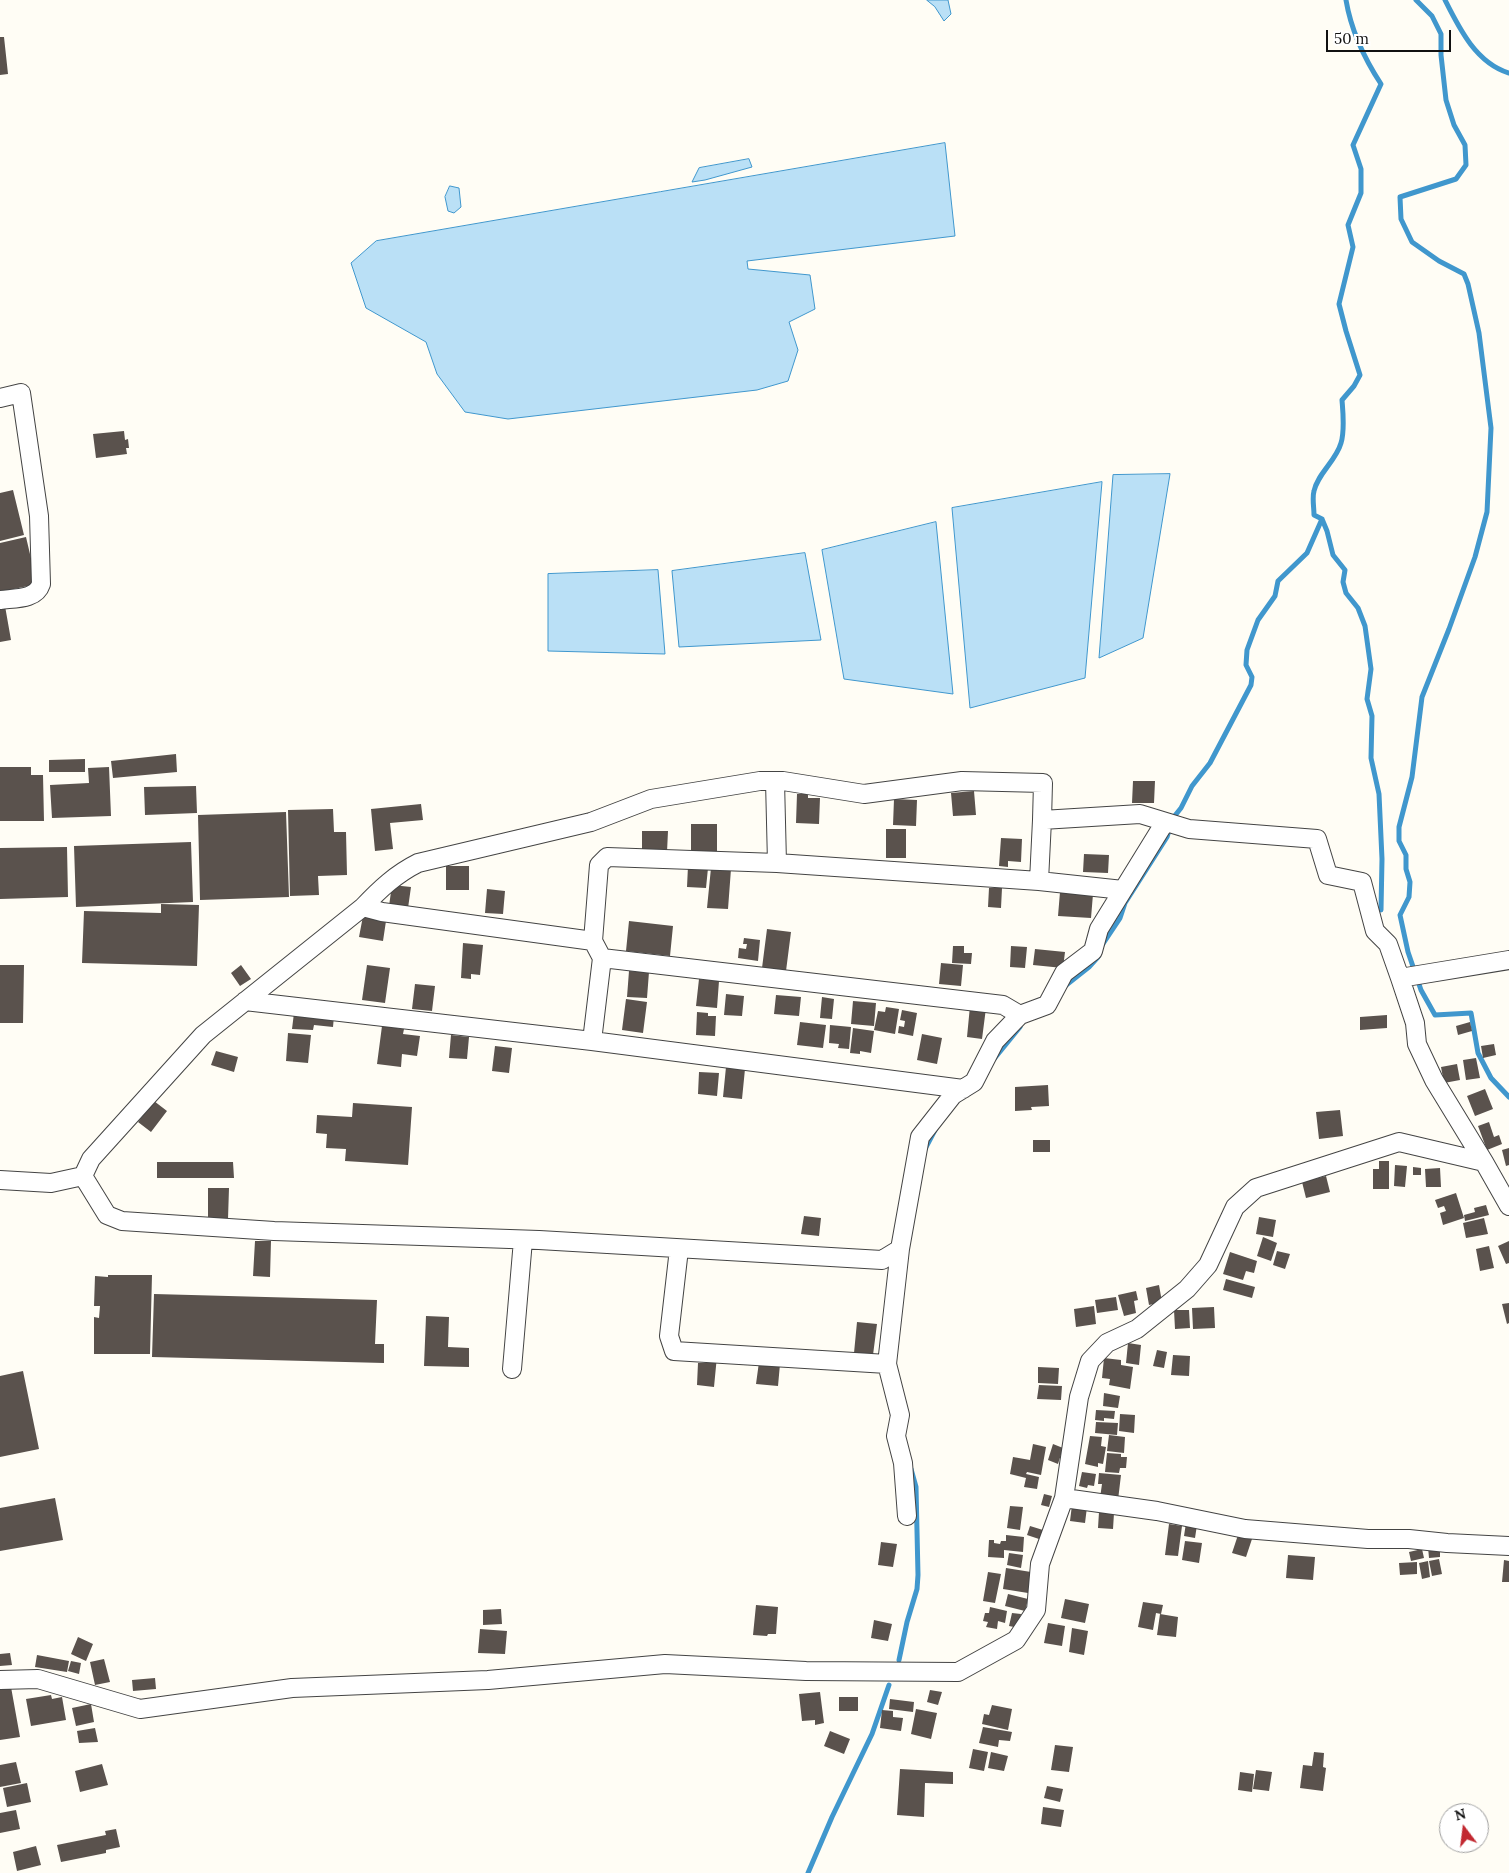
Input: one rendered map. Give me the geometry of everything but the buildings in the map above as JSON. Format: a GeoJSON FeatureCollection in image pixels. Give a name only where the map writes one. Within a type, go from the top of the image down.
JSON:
{"type":"FeatureCollection","features":[{"type":"Feature","properties":{"kind":"street"},"geometry":{"type":"LineString","coordinates":[[0,398],[22,393],[39,516],[41,584],[39,589],[31,595],[0,600]]}},
{"type":"Feature","properties":{"kind":"street"},"geometry":{"type":"LineString","coordinates":[[0,1180],[51,1183],[82,1176],[91,1159],[203,1034],[363,907],[384,885],[404,870],[418,863],[591,822],[650,799],[760,781],[783,781],[864,794],[962,781],[1043,783],[1039,881]]}},
{"type":"Feature","properties":{"kind":"street"},"geometry":{"type":"LineString","coordinates":[[775,781],[777,863]]}},
{"type":"Feature","properties":{"kind":"street"},"geometry":{"type":"LineString","coordinates":[[1042,820],[1140,814],[1189,829],[1317,839],[1328,875],[1362,882],[1375,931],[1388,944],[1410,976],[1417,1044],[1434,1080],[1509,1206]]}},
{"type":"Feature","properties":{"kind":"street"},"geometry":{"type":"LineString","coordinates":[[907,1516],[903,1462],[896,1436],[900,1415],[886,1364],[900,1249],[920,1137],[953,1095],[974,1082],[994,1041],[1020,1015],[1047,1005],[1064,974],[1093,951],[1100,929],[1165,822]]}},
{"type":"Feature","properties":{"kind":"street"},"geometry":{"type":"LineString","coordinates":[[592,1041],[602,958],[593,941],[599,865],[607,857],[777,863],[1039,881],[1123,890]]}},
{"type":"Feature","properties":{"kind":"street"},"geometry":{"type":"LineString","coordinates":[[363,907],[382,912],[593,941]]}},
{"type":"Feature","properties":{"kind":"street"},"geometry":{"type":"LineString","coordinates":[[602,958],[1003,1005],[1020,1015]]}},
{"type":"Feature","properties":{"kind":"street"},"geometry":{"type":"LineString","coordinates":[[1410,976],[1509,960]]}},
{"type":"Feature","properties":{"kind":"street"},"geometry":{"type":"LineString","coordinates":[[245,1001],[592,1041],[963,1089]]}},
{"type":"Feature","properties":{"kind":"street"},"geometry":{"type":"LineString","coordinates":[[0,1680],[38,1679],[140,1709],[292,1688],[488,1680],[665,1664],[806,1671],[958,1672],[1016,1640],[1036,1610],[1040,1564],[1064,1498],[1079,1397],[1090,1360],[1107,1343],[1137,1329],[1187,1289],[1208,1265],[1235,1207],[1256,1188],[1398,1142],[1484,1162]]}},
{"type":"Feature","properties":{"kind":"street"},"geometry":{"type":"LineString","coordinates":[[82,1176],[107,1215],[122,1221],[274,1231],[523,1240],[882,1260],[900,1249]]}},
{"type":"Feature","properties":{"kind":"street"},"geometry":{"type":"LineString","coordinates":[[512,1369],[523,1240]]}},
{"type":"Feature","properties":{"kind":"street"},"geometry":{"type":"LineString","coordinates":[[679,1249],[669,1336],[674,1351],[886,1364]]}},
{"type":"Feature","properties":{"kind":"street"},"geometry":{"type":"LineString","coordinates":[[1064,1498],[1157,1511],[1245,1529],[1368,1539],[1409,1539],[1509,1546]]}},
{"type":"Feature","properties":{"kind":"water"},"geometry":{"type":"Polygon","coordinates":[[[927,0],[948,0],[951,14],[944,21],[935,7],[927,0]]]}},
{"type":"Feature","properties":{"kind":"water"},"geometry":{"type":"Polygon","coordinates":[[[945,143],[955,236],[747,261],[748,269],[810,275],[815,309],[789,322],[798,350],[788,381],[757,390],[508,419],[465,412],[437,374],[426,342],[366,308],[351,263],[376,241],[945,143]]]}},
{"type":"Feature","properties":{"kind":"water"},"geometry":{"type":"Polygon","coordinates":[[[749,159],[752,167],[692,182],[699,168],[749,159]]]}},
{"type":"Feature","properties":{"kind":"water"},"geometry":{"type":"Polygon","coordinates":[[[450,186],[459,188],[461,207],[454,213],[448,211],[445,197],[450,186]]]}},
{"type":"Feature","properties":{"kind":"water"},"geometry":{"type":"Polygon","coordinates":[[[1170,474],[1143,638],[1099,658],[1113,475],[1170,474]]]}},
{"type":"Feature","properties":{"kind":"water"},"geometry":{"type":"Polygon","coordinates":[[[1102,482],[1085,678],[970,708],[952,508],[1102,482]]]}},
{"type":"Feature","properties":{"kind":"water"},"geometry":{"type":"Polygon","coordinates":[[[936,522],[953,694],[844,679],[822,550],[936,522]]]}},
{"type":"Feature","properties":{"kind":"water"},"geometry":{"type":"Polygon","coordinates":[[[805,553],[821,640],[679,647],[672,571],[805,553]]]}},
{"type":"Feature","properties":{"kind":"water"},"geometry":{"type":"Polygon","coordinates":[[[658,570],[665,654],[548,651],[548,574],[658,570]]]}},
{"type":"Feature","properties":{"kind":"waterway"},"geometry":{"type":"LineString","coordinates":[[1102,945],[1120,918],[1125,903],[1167,837],[1173,818],[1181,808],[1192,786],[1210,763],[1251,685],[1252,677],[1246,665],[1247,650],[1258,620],[1275,596],[1278,581],[1307,553],[1322,519],[1314,515],[1314,491],[1319,478],[1339,449],[1343,433],[1342,400],[1354,386],[1360,375],[1339,304],[1353,247],[1348,225],[1361,193],[1361,169],[1353,145],[1381,84],[1359,44],[1346,0]]}},
{"type":"Feature","properties":{"kind":"waterway"},"geometry":{"type":"LineString","coordinates":[[1416,0],[1432,16],[1441,34],[1441,55],[1446,100],[1454,125],[1465,145],[1466,165],[1456,179],[1400,197],[1401,219],[1412,242],[1439,261],[1464,274],[1479,333],[1491,428],[1487,512],[1475,557],[1422,697],[1412,777],[1399,827],[1399,841],[1406,855],[1406,869],[1410,882],[1409,897],[1400,915],[1408,952],[1421,990],[1435,1015],[1471,1013],[1478,1053],[1491,1078],[1509,1097]]}},
{"type":"Feature","properties":{"kind":"waterway"},"geometry":{"type":"LineString","coordinates":[[1445,0],[1456,22],[1478,53],[1497,68],[1509,73]]}},
{"type":"Feature","properties":{"kind":"waterway"},"geometry":{"type":"LineString","coordinates":[[1322,519],[1333,555],[1345,570],[1343,582],[1346,593],[1358,608],[1365,626],[1371,669],[1367,699],[1372,716],[1371,758],[1379,794],[1382,859],[1381,910]]}},
{"type":"Feature","properties":{"kind":"waterway"},"geometry":{"type":"LineString","coordinates":[[1065,986],[1089,967],[1098,957]]}},
{"type":"Feature","properties":{"kind":"waterway"},"geometry":{"type":"LineString","coordinates":[[994,1059],[1020,1027]]}},
{"type":"Feature","properties":{"kind":"waterway"},"geometry":{"type":"LineString","coordinates":[[925,1149],[935,1130]]}},
{"type":"Feature","properties":{"kind":"waterway"},"geometry":{"type":"LineString","coordinates":[[899,1660],[907,1622],[917,1589],[918,1575],[916,1487],[911,1469]]}},
{"type":"Feature","properties":{"kind":"waterway"},"geometry":{"type":"LineString","coordinates":[[808,1873],[832,1817],[872,1734],[889,1685]]}}]}
